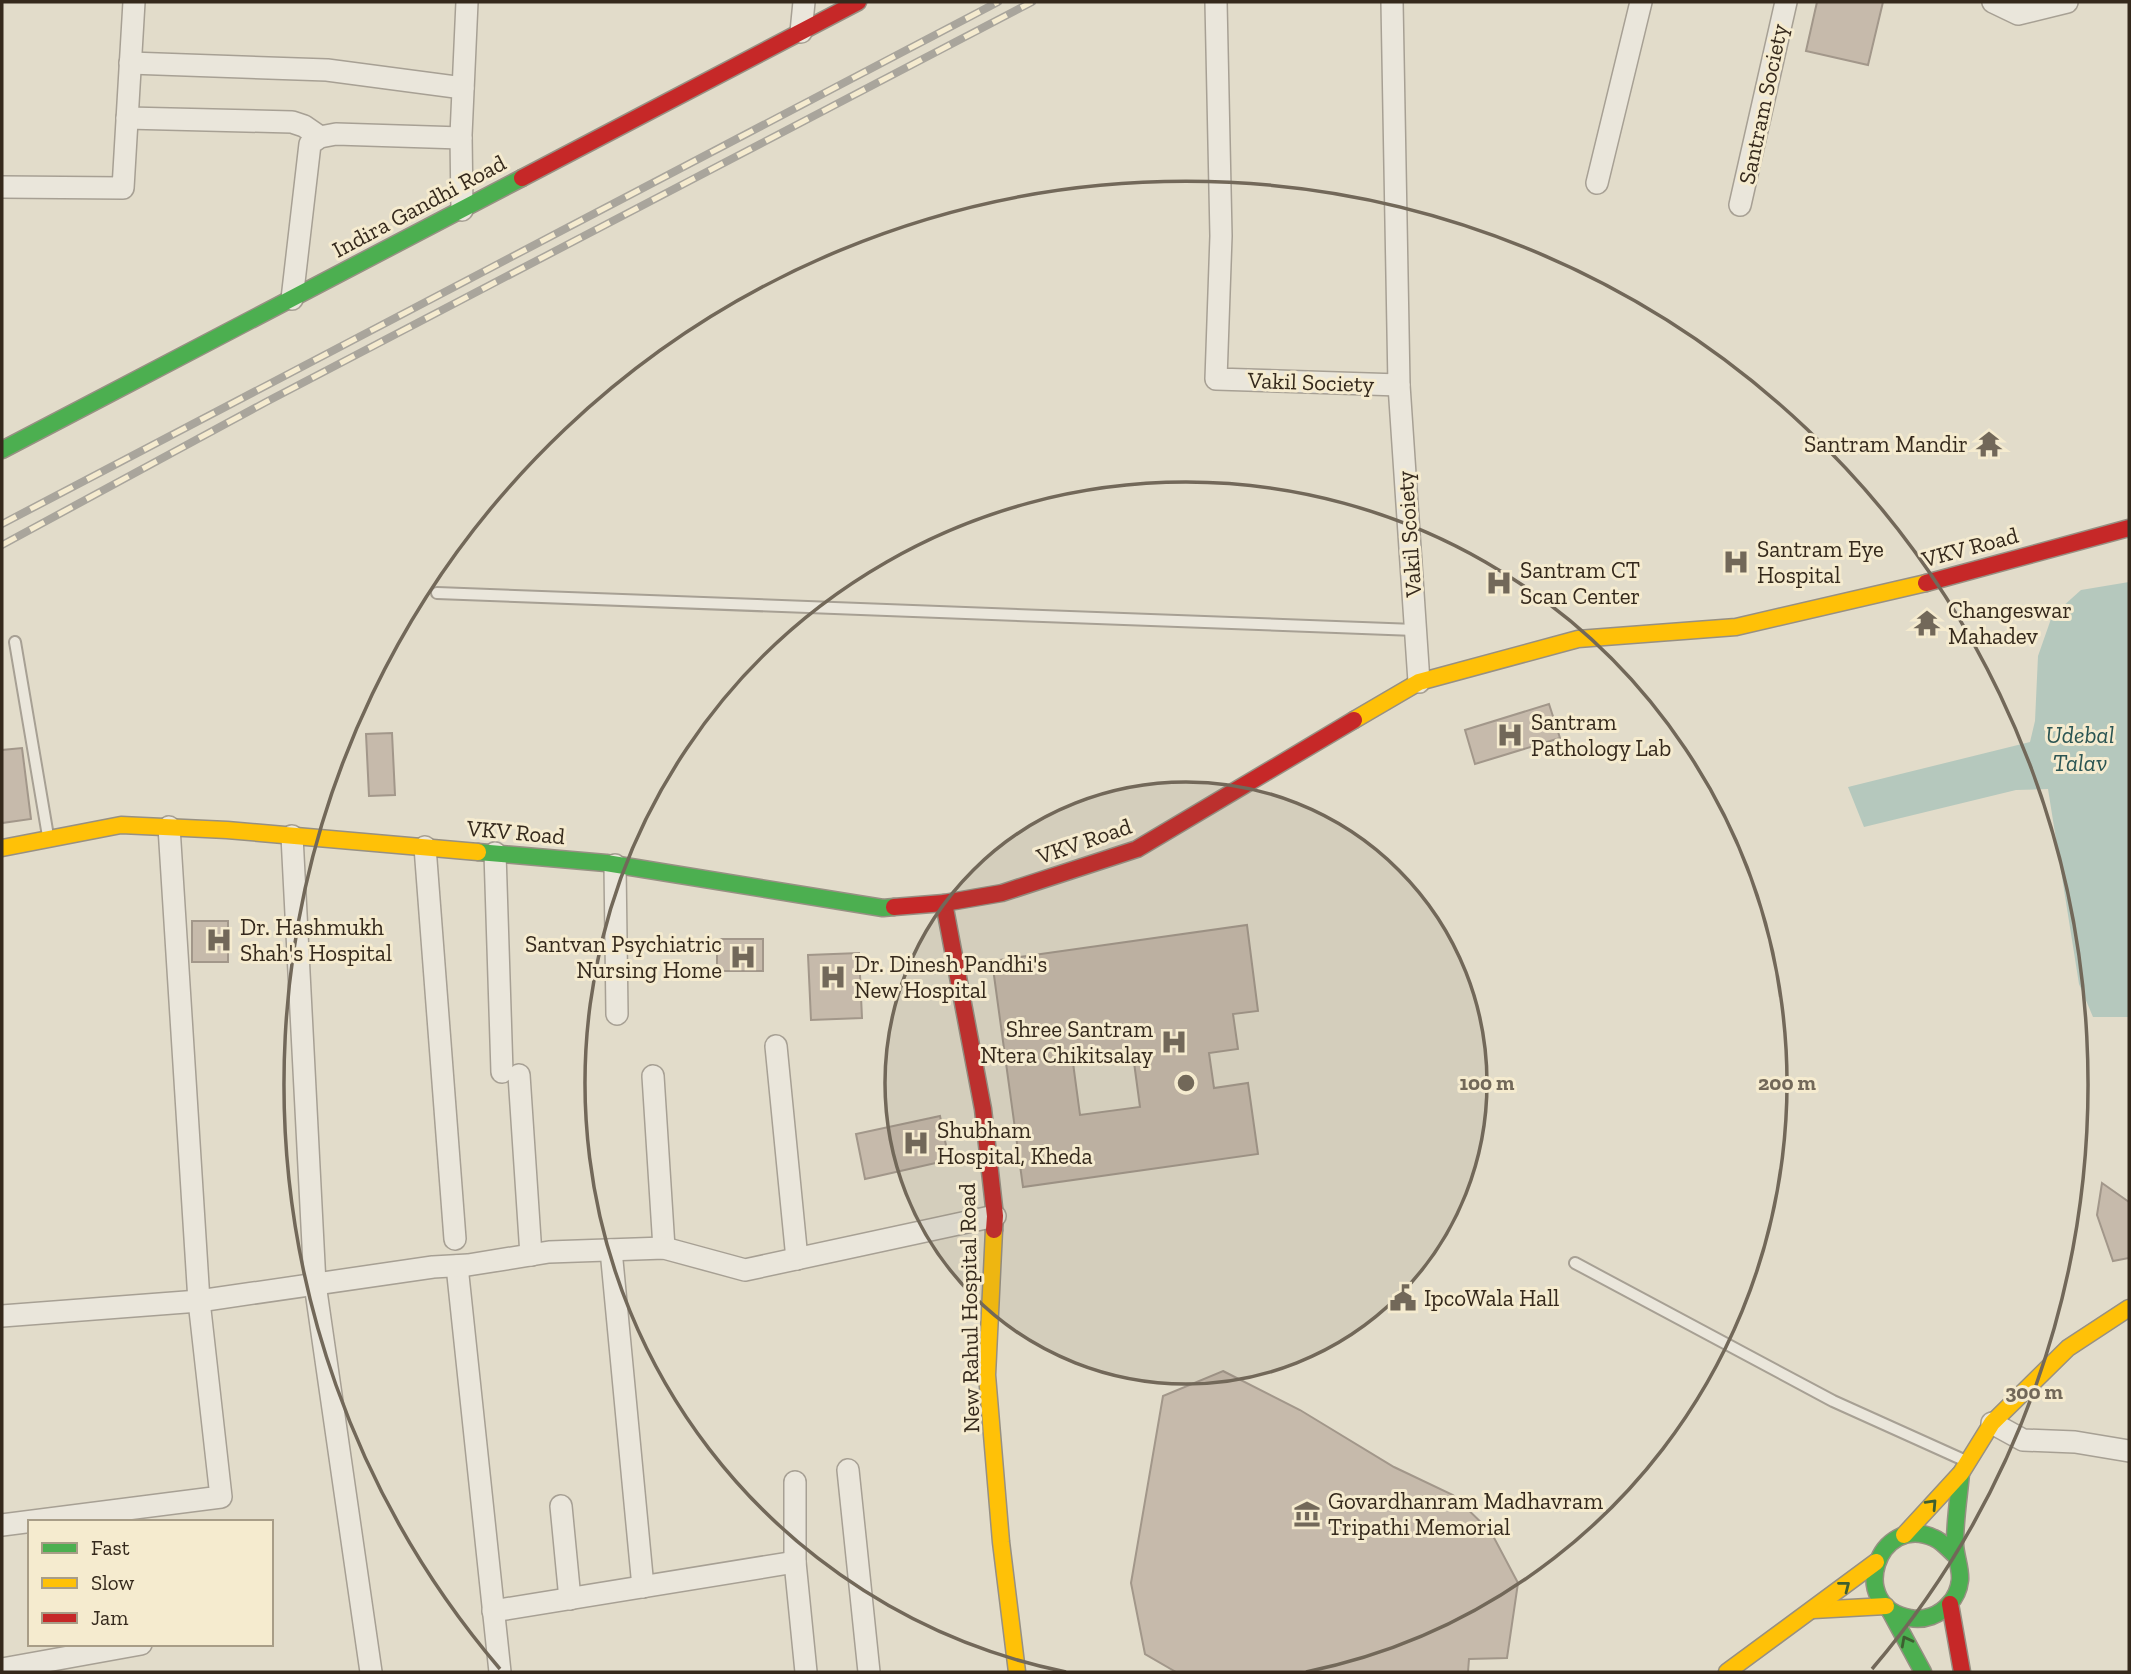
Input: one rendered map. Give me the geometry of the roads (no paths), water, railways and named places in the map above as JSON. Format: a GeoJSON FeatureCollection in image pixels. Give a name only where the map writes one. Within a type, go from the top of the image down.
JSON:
{"type":"FeatureCollection","features":[{"type":"Feature","properties":{"kind":"main road","name":"Indira Gandhi Road"},"geometry":{"type":"LineString","coordinates":[[2,450],[858,2]]}},
{"type":"Feature","properties":{"kind":"main road","name":"VKV Road"},"geometry":{"type":"LineString","coordinates":[[2,848],[121,825],[169,827],[615,864],[883,908],[944,903],[1002,893],[1137,849],[1419,682],[1578,639],[1736,627],[1898,590],[2129,528]]}},
{"type":"Feature","properties":{"kind":"main road","name":"New Rahul Hospital Road"},"geometry":{"type":"LineString","coordinates":[[944,903],[983,1110],[995,1216],[987,1375],[1001,1542],[1017,1672]]}},
{"type":"Feature","properties":{"kind":"main road"},"geometry":{"type":"LineString","coordinates":[[1904,1535],[1964,1467],[1992,1423],[2068,1349],[2129,1308]]}},
{"type":"Feature","properties":{"kind":"main road"},"geometry":{"type":"LineString","coordinates":[[1955,1555],[1964,1467]]}},
{"type":"Feature","properties":{"kind":"main road"},"geometry":{"type":"LineString","coordinates":[[1814,1610],[1888,1608],[1902,1617],[1915,1620],[1930,1618],[1944,1611],[1959,1585],[1960,1569],[1955,1555],[1945,1543],[1932,1535],[1917,1533],[1891,1541],[1882,1550],[1873,1575],[1875,1589],[1888,1608],[1923,1672]]}},
{"type":"Feature","properties":{"kind":"main road"},"geometry":{"type":"LineString","coordinates":[[1727,1672],[1876,1562]]}},
{"type":"Feature","properties":{"kind":"main road"},"geometry":{"type":"LineString","coordinates":[[1950,1604],[1962,1672]]}},
{"type":"Feature","properties":{"kind":"street"},"geometry":{"type":"LineString","coordinates":[[2,187],[122,188],[134,2]]}},
{"type":"Feature","properties":{"kind":"street"},"geometry":{"type":"LineString","coordinates":[[462,209],[461,138],[467,2]]}},
{"type":"Feature","properties":{"kind":"street"},"geometry":{"type":"LineString","coordinates":[[801,32],[804,2]]}},
{"type":"Feature","properties":{"kind":"street","name":"Vakil Society"},"geometry":{"type":"LineString","coordinates":[[1216,2],[1221,236],[1216,379],[1399,385],[1392,2]]}},
{"type":"Feature","properties":{"kind":"street"},"geometry":{"type":"LineString","coordinates":[[1597,183],[1641,2]]}},
{"type":"Feature","properties":{"kind":"street","name":"Santram Society"},"geometry":{"type":"LineString","coordinates":[[1740,205],[1786,2]]}},
{"type":"Feature","properties":{"kind":"street"},"geometry":{"type":"LineString","coordinates":[[1993,2],[2018,15],[2067,2]]}},
{"type":"Feature","properties":{"kind":"street"},"geometry":{"type":"LineString","coordinates":[[131,63],[327,70],[463,88]]}},
{"type":"Feature","properties":{"kind":"street"},"geometry":{"type":"LineString","coordinates":[[127,118],[292,122],[304,126],[320,137]]}},
{"type":"Feature","properties":{"kind":"street"},"geometry":{"type":"LineString","coordinates":[[292,299],[310,144],[320,137],[336,134],[461,138]]}},
{"type":"Feature","properties":{"kind":"street","name":"Vakil Scoiety"},"geometry":{"type":"LineString","coordinates":[[1399,385],[1419,682]]}},
{"type":"Feature","properties":{"kind":"street"},"geometry":{"type":"LineString","coordinates":[[41,1520],[221,1497],[199,1301],[169,827]]}},
{"type":"Feature","properties":{"kind":"street"},"geometry":{"type":"LineString","coordinates":[[292,836],[315,1284],[371,1672]]}},
{"type":"Feature","properties":{"kind":"street"},"geometry":{"type":"LineString","coordinates":[[425,848],[455,1238]]}},
{"type":"Feature","properties":{"kind":"street"},"geometry":{"type":"LineString","coordinates":[[495,853],[511,1074],[531,1255]]}},
{"type":"Feature","properties":{"kind":"street"},"geometry":{"type":"LineString","coordinates":[[615,864],[617,1014]]}},
{"type":"Feature","properties":{"kind":"street"},"geometry":{"type":"LineString","coordinates":[[776,1046],[797,1259]]}},
{"type":"Feature","properties":{"kind":"street"},"geometry":{"type":"LineString","coordinates":[[653,1076],[664,1248]]}},
{"type":"Feature","properties":{"kind":"street"},"geometry":{"type":"LineString","coordinates":[[2,1316],[199,1301],[549,1252],[664,1248],[745,1270],[995,1216]]}},
{"type":"Feature","properties":{"kind":"street"},"geometry":{"type":"LineString","coordinates":[[611,1250],[643,1587]]}},
{"type":"Feature","properties":{"kind":"street"},"geometry":{"type":"LineString","coordinates":[[457,1266],[499,1672]]}},
{"type":"Feature","properties":{"kind":"street"},"geometry":{"type":"LineString","coordinates":[[1992,1423],[2023,1440],[2075,1442],[2129,1451]]}},
{"type":"Feature","properties":{"kind":"street"},"geometry":{"type":"LineString","coordinates":[[848,1470],[869,1672]]}},
{"type":"Feature","properties":{"kind":"street"},"geometry":{"type":"LineString","coordinates":[[795,1482],[795,1562],[806,1672]]}},
{"type":"Feature","properties":{"kind":"street"},"geometry":{"type":"LineString","coordinates":[[561,1506],[570,1599]]}},
{"type":"Feature","properties":{"kind":"street"},"geometry":{"type":"LineString","coordinates":[[2,1525],[28,1522]]}},
{"type":"Feature","properties":{"kind":"street"},"geometry":{"type":"LineString","coordinates":[[493,1611],[795,1562]]}},
{"type":"Feature","properties":{"kind":"street"},"geometry":{"type":"LineString","coordinates":[[2,1669],[56,1666],[133,1646]]}},
{"type":"Feature","properties":{"kind":"lane"},"geometry":{"type":"LineString","coordinates":[[437,593],[1415,630]]}},
{"type":"Feature","properties":{"kind":"lane"},"geometry":{"type":"LineString","coordinates":[[15,642],[49,839]]}},
{"type":"Feature","properties":{"kind":"lane"},"geometry":{"type":"LineString","coordinates":[[1575,1263],[1833,1401],[1964,1467]]}},
{"type":"Feature","properties":{"kind":"water","name":"Udebal Talav"},"geometry":{"type":"Polygon","coordinates":[[[2129,582],[2129,1017],[2093,1017],[2079,984],[2048,789],[2016,790],[1864,827],[1848,787],[2030,742],[2035,721],[2038,656],[2052,616],[2081,590],[2129,582]]]}},
{"type":"Feature","properties":{"kind":"railway"},"geometry":{"type":"LineString","coordinates":[[2,524],[998,2]]}},
{"type":"Feature","properties":{"kind":"railway"},"geometry":{"type":"LineString","coordinates":[[2,545],[266,402],[1032,2]]}},
{"type":"Feature","properties":{"kind":"place","name":"Santram Mandir"},"geometry":{"type":"Point","coordinates":[1989,444]}},
{"type":"Feature","properties":{"kind":"place","name":"Santram Eye Hospital"},"geometry":{"type":"Point","coordinates":[1736,562]}},
{"type":"Feature","properties":{"kind":"place","name":"Santram CT Scan Center"},"geometry":{"type":"Point","coordinates":[1499,583]}},
{"type":"Feature","properties":{"kind":"place","name":"Changeswar Mahadev"},"geometry":{"type":"Point","coordinates":[1927,623]}},
{"type":"Feature","properties":{"kind":"place","name":"Santram Pathology Lab"},"geometry":{"type":"Point","coordinates":[1510,735]}},
{"type":"Feature","properties":{"kind":"place","name":"Dr. Hashmukh Shah's Hospital"},"geometry":{"type":"Point","coordinates":[219,940]}},
{"type":"Feature","properties":{"kind":"place","name":"Santvan Psychiatric Nursing Home"},"geometry":{"type":"Point","coordinates":[743,957]}},
{"type":"Feature","properties":{"kind":"place","name":"Dr. Dinesh Pandhi's New Hospital"},"geometry":{"type":"Point","coordinates":[833,977]}},
{"type":"Feature","properties":{"kind":"place","name":"Shree Santram Ntera Chikitsalay"},"geometry":{"type":"Point","coordinates":[1174,1042]}},
{"type":"Feature","properties":{"kind":"place","name":"Shubham Hospital, Kheda"},"geometry":{"type":"Point","coordinates":[916,1143]}},
{"type":"Feature","properties":{"kind":"place","name":"IpcoWala Hall"},"geometry":{"type":"Point","coordinates":[1403,1298]}},
{"type":"Feature","properties":{"kind":"place","name":"Govardhanram Madhavram Tripathi Memorial"},"geometry":{"type":"Point","coordinates":[1307,1514]}}]}
